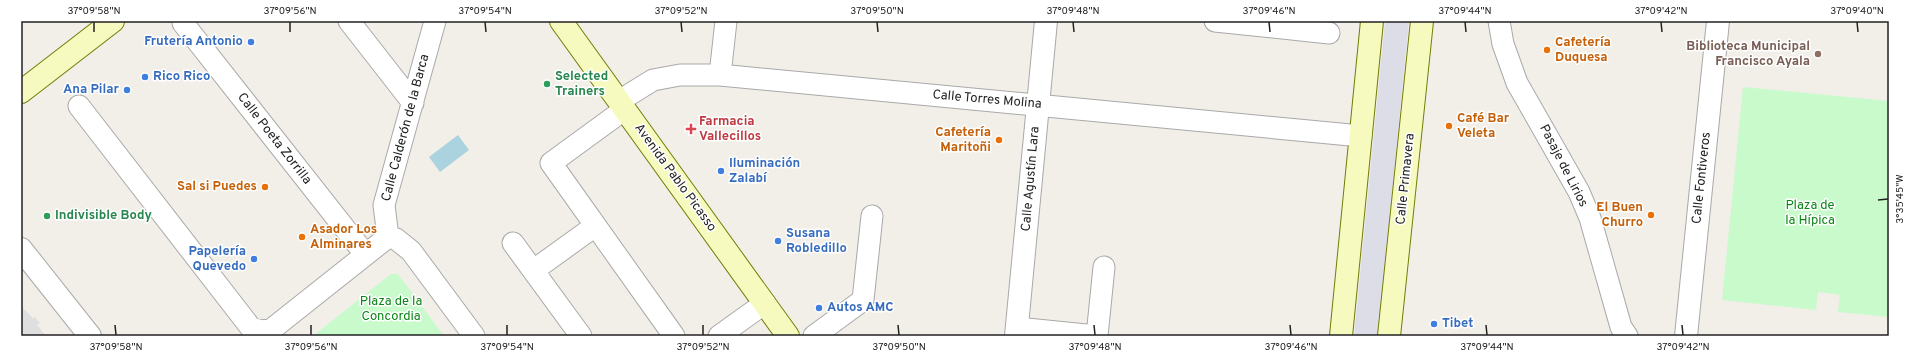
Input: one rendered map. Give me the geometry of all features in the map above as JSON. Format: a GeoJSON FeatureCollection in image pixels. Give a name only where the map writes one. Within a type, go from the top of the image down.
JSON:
{"type":"FeatureCollection","features":[{"type":"Feature","properties":{"kind":"main road"},"geometry":{"type":"LineString","coordinates":[[21,92],[113,21]]}},
{"type":"Feature","properties":{"kind":"main road","name":"Avenida Pablo Picasso"},"geometry":{"type":"LineString","coordinates":[[561,21],[788,336]]}},
{"type":"Feature","properties":{"kind":"main road"},"geometry":{"type":"LineString","coordinates":[[1341,336],[1372,21]]}},
{"type":"Feature","properties":{"kind":"main road","name":"Calle Primavera"},"geometry":{"type":"LineString","coordinates":[[1390,336],[1422,21]]}},
{"type":"Feature","properties":{"kind":"street"},"geometry":{"type":"LineString","coordinates":[[349,21],[413,103]]}},
{"type":"Feature","properties":{"kind":"street","name":"Calle Calderón de la Barca"},"geometry":{"type":"LineString","coordinates":[[388,237],[384,205],[435,21]]}},
{"type":"Feature","properties":{"kind":"street"},"geometry":{"type":"LineString","coordinates":[[720,75],[726,21]]}},
{"type":"Feature","properties":{"kind":"street","name":"Calle Agustín Lara"},"geometry":{"type":"LineString","coordinates":[[1017,332],[1046,21]]}},
{"type":"Feature","properties":{"kind":"street"},"geometry":{"type":"LineString","coordinates":[[1215,21],[1280,24],[1329,33]]}},
{"type":"Feature","properties":{"kind":"street","name":"Pasaje de Lirios"},"geometry":{"type":"LineString","coordinates":[[1499,21],[1503,44],[1517,83],[1579,192],[1590,218],[1621,328],[1627,336]]}},
{"type":"Feature","properties":{"kind":"street","name":"Calle Fontiveros"},"geometry":{"type":"LineString","coordinates":[[1686,336],[1718,21]]}},
{"type":"Feature","properties":{"kind":"street","name":"Calle Poeta Zorrilla"},"geometry":{"type":"LineString","coordinates":[[183,23],[365,254]]}},
{"type":"Feature","properties":{"kind":"street","name":"Calle Torres Molina"},"geometry":{"type":"LineString","coordinates":[[595,226],[551,164],[654,80],[680,75],[720,75],[1361,136]]}},
{"type":"Feature","properties":{"kind":"street"},"geometry":{"type":"LineString","coordinates":[[79,106],[251,328],[262,331],[272,329],[388,237],[396,239],[411,251],[474,336]]}},
{"type":"Feature","properties":{"kind":"street"},"geometry":{"type":"LineString","coordinates":[[814,336],[863,300],[872,216]]}},
{"type":"Feature","properties":{"kind":"street"},"geometry":{"type":"LineString","coordinates":[[534,270],[595,226],[674,336]]}},
{"type":"Feature","properties":{"kind":"street"},"geometry":{"type":"LineString","coordinates":[[513,243],[581,336]]}},
{"type":"Feature","properties":{"kind":"street"},"geometry":{"type":"LineString","coordinates":[[21,249],[90,336]]}},
{"type":"Feature","properties":{"kind":"street"},"geometry":{"type":"LineString","coordinates":[[1017,332],[1096,336],[1104,266]]}},
{"type":"Feature","properties":{"kind":"street"},"geometry":{"type":"LineString","coordinates":[[718,336],[765,303]]}},
{"type":"Feature","properties":{"kind":"shaded area"},"geometry":{"type":"Polygon","coordinates":[[[1385,21],[1409,21],[1378,336],[1354,336],[1385,21]]]}},
{"type":"Feature","properties":{"kind":"shaded area"},"geometry":{"type":"Polygon","coordinates":[[[23,308],[40,323],[37,325],[46,336],[21,336],[21,309],[23,308]]]}},
{"type":"Feature","properties":{"kind":"green space","name":"Plaza de la Hípica"},"geometry":{"type":"Polygon","coordinates":[[[1743,87],[1889,101],[1889,317],[1838,312],[1840,295],[1818,292],[1816,310],[1722,300],[1743,87]]]}},
{"type":"Feature","properties":{"kind":"green space","name":"Plaza de la Concordia"},"geometry":{"type":"Polygon","coordinates":[[[391,274],[398,274],[444,336],[313,336],[391,274]]]}},
{"type":"Feature","properties":{"kind":"water"},"geometry":{"type":"Polygon","coordinates":[[[458,135],[469,150],[440,172],[429,157],[458,135]]]}},
{"type":"Feature","properties":{"kind":"place","name":"Frutería Antonio"},"geometry":{"type":"Point","coordinates":[251,42]}},
{"type":"Feature","properties":{"kind":"place","name":"Cafetería Duquesa"},"geometry":{"type":"Point","coordinates":[1547,50]}},
{"type":"Feature","properties":{"kind":"place","name":"Biblioteca Municipal Francisco Ayala"},"geometry":{"type":"Point","coordinates":[1818,54]}},
{"type":"Feature","properties":{"kind":"place","name":"Rico Rico"},"geometry":{"type":"Point","coordinates":[145,77]}},
{"type":"Feature","properties":{"kind":"place","name":"Selected Trainers"},"geometry":{"type":"Point","coordinates":[547,84]}},
{"type":"Feature","properties":{"kind":"place","name":"Ana Pilar"},"geometry":{"type":"Point","coordinates":[127,90]}},
{"type":"Feature","properties":{"kind":"place","name":"Café Bar Veleta"},"geometry":{"type":"Point","coordinates":[1449,126]}},
{"type":"Feature","properties":{"kind":"place","name":"Farmacia Vallecillos"},"geometry":{"type":"Point","coordinates":[691,129]}},
{"type":"Feature","properties":{"kind":"place","name":"Cafetería Maritoñi"},"geometry":{"type":"Point","coordinates":[999,140]}},
{"type":"Feature","properties":{"kind":"place","name":"Iluminación Zalabí"},"geometry":{"type":"Point","coordinates":[721,171]}},
{"type":"Feature","properties":{"kind":"place","name":"Sal si Puedes"},"geometry":{"type":"Point","coordinates":[265,187]}},
{"type":"Feature","properties":{"kind":"place","name":"El Buen Churro"},"geometry":{"type":"Point","coordinates":[1651,215]}},
{"type":"Feature","properties":{"kind":"place","name":"Indivisible Body"},"geometry":{"type":"Point","coordinates":[47,216]}},
{"type":"Feature","properties":{"kind":"place","name":"Asador Los Alminares"},"geometry":{"type":"Point","coordinates":[302,237]}},
{"type":"Feature","properties":{"kind":"place","name":"Susana Robledillo"},"geometry":{"type":"Point","coordinates":[778,241]}},
{"type":"Feature","properties":{"kind":"place","name":"Papelería Quevedo"},"geometry":{"type":"Point","coordinates":[254,259]}},
{"type":"Feature","properties":{"kind":"place","name":"Autos AMC"},"geometry":{"type":"Point","coordinates":[819,308]}},
{"type":"Feature","properties":{"kind":"place","name":"Tibet"},"geometry":{"type":"Point","coordinates":[1434,324]}}]}
